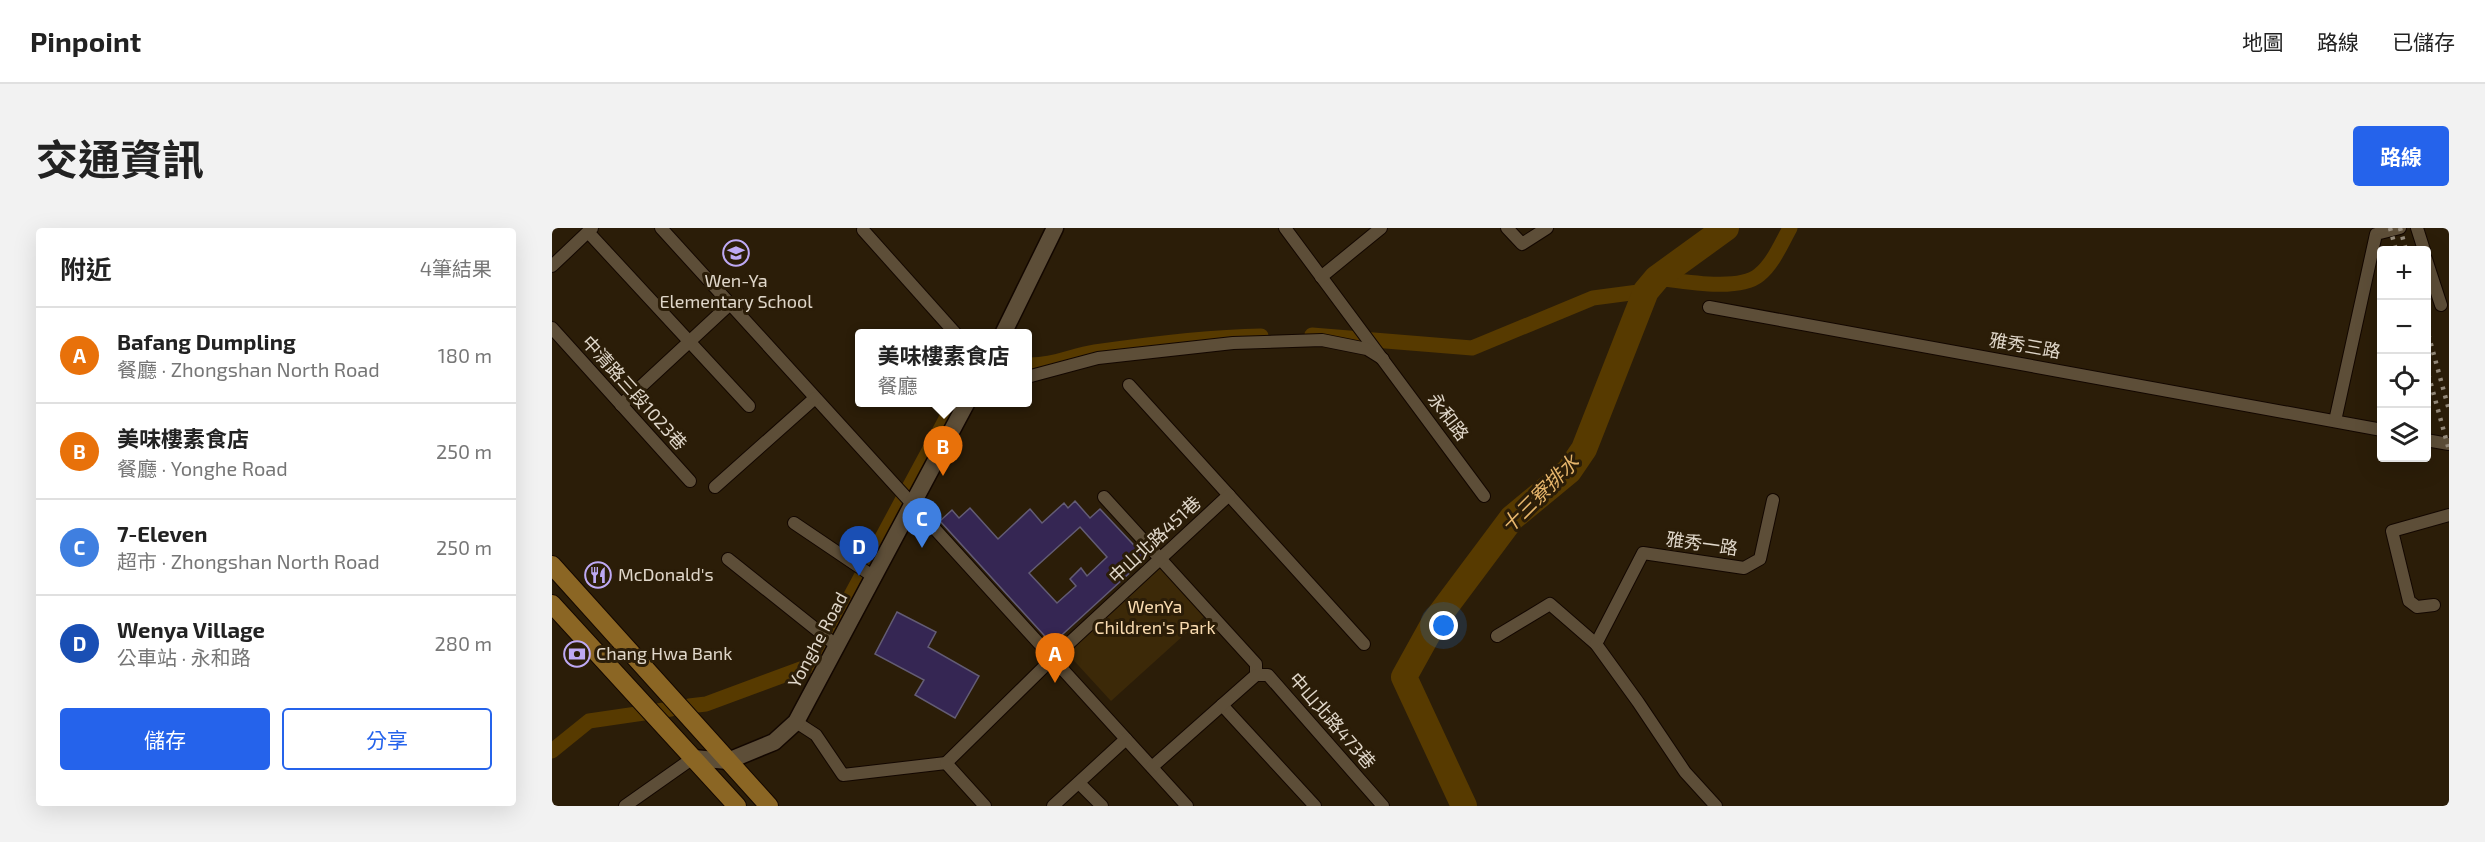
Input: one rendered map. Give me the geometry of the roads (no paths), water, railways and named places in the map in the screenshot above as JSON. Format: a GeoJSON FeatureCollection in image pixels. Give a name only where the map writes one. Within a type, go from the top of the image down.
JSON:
{"type":"FeatureCollection","features":[{"type":"Feature","properties":{"kind":"main road"},"geometry":{"type":"LineString","coordinates":[[1005,329],[1055,228]]}},
{"type":"Feature","properties":{"kind":"main road","name":"Yonghe Road"},"geometry":{"type":"LineString","coordinates":[[693,758],[728,761],[774,742],[795,722],[965,407]]}},
{"type":"Feature","properties":{"kind":"main road"},"geometry":{"type":"LineString","coordinates":[[552,566],[769,806]]}},
{"type":"Feature","properties":{"kind":"main road"},"geometry":{"type":"LineString","coordinates":[[552,603],[737,806]]}},
{"type":"Feature","properties":{"kind":"street"},"geometry":{"type":"LineString","coordinates":[[661,228],[1187,806]]}},
{"type":"Feature","properties":{"kind":"street","name":"永和路"},"geometry":{"type":"LineString","coordinates":[[1285,228],[1484,496]]}},
{"type":"Feature","properties":{"kind":"street"},"geometry":{"type":"LineString","coordinates":[[1322,277],[1382,228]]}},
{"type":"Feature","properties":{"kind":"street"},"geometry":{"type":"LineString","coordinates":[[1507,228],[1522,244],[1547,228]]}},
{"type":"Feature","properties":{"kind":"street"},"geometry":{"type":"LineString","coordinates":[[2335,421],[2376,234],[2400,228]]}},
{"type":"Feature","properties":{"kind":"street"},"geometry":{"type":"LineString","coordinates":[[2417,228],[2423,246]]}},
{"type":"Feature","properties":{"kind":"street"},"geometry":{"type":"LineString","coordinates":[[552,266],[590,230],[749,406]]}},
{"type":"Feature","properties":{"kind":"street"},"geometry":{"type":"LineString","coordinates":[[863,230],[952,329]]}},
{"type":"Feature","properties":{"kind":"street"},"geometry":{"type":"LineString","coordinates":[[2431,272],[2441,305]]}},
{"type":"Feature","properties":{"kind":"street"},"geometry":{"type":"LineString","coordinates":[[621,405],[730,304]]}},
{"type":"Feature","properties":{"kind":"street","name":"雅秀三路"},"geometry":{"type":"LineString","coordinates":[[1709,307],[2377,429]]}},
{"type":"Feature","properties":{"kind":"street","name":"中清路三段1023巷"},"geometry":{"type":"LineString","coordinates":[[552,328],[690,481]]}},
{"type":"Feature","properties":{"kind":"street","name":"永和路"},"geometry":{"type":"LineString","coordinates":[[1032,376],[1098,358],[1233,344],[1322,340],[1367,349],[1383,359]]}},
{"type":"Feature","properties":{"kind":"street","name":"中山北路451巷"},"geometry":{"type":"LineString","coordinates":[[1129,385],[1364,644]]}},
{"type":"Feature","properties":{"kind":"street"},"geometry":{"type":"LineString","coordinates":[[715,487],[815,398]]}},
{"type":"Feature","properties":{"kind":"street"},"geometry":{"type":"LineString","coordinates":[[2431,441],[2449,444]]}},
{"type":"Feature","properties":{"kind":"street","name":"中山北路451巷"},"geometry":{"type":"LineString","coordinates":[[946,763],[1052,659],[1162,560],[1229,495]]}},
{"type":"Feature","properties":{"kind":"street"},"geometry":{"type":"LineString","coordinates":[[1104,497],[1256,664],[1256,675],[1152,767]]}},
{"type":"Feature","properties":{"kind":"street","name":"雅秀一路"},"geometry":{"type":"LineString","coordinates":[[1596,644],[1643,553],[1744,568],[1760,559],[1773,500]]}},
{"type":"Feature","properties":{"kind":"street"},"geometry":{"type":"LineString","coordinates":[[2434,605],[2417,607],[2409,601],[2392,531],[2449,515]]}},
{"type":"Feature","properties":{"kind":"street"},"geometry":{"type":"LineString","coordinates":[[794,524],[873,576]]}},
{"type":"Feature","properties":{"kind":"street"},"geometry":{"type":"LineString","coordinates":[[728,559],[836,646]]}},
{"type":"Feature","properties":{"kind":"street"},"geometry":{"type":"LineString","coordinates":[[1497,636],[1550,604],[1596,644],[1684,772],[1716,806]]}},
{"type":"Feature","properties":{"kind":"street","name":"中山北路473巷"},"geometry":{"type":"LineString","coordinates":[[1256,675],[1268,675],[1383,806]]}},
{"type":"Feature","properties":{"kind":"street"},"geometry":{"type":"LineString","coordinates":[[1222,705],[1314,806]]}},
{"type":"Feature","properties":{"kind":"street"},"geometry":{"type":"LineString","coordinates":[[795,722],[816,735],[843,775],[946,763],[985,806]]}},
{"type":"Feature","properties":{"kind":"street"},"geometry":{"type":"LineString","coordinates":[[1053,806],[1126,739]]}},
{"type":"Feature","properties":{"kind":"street"},"geometry":{"type":"LineString","coordinates":[[625,806],[693,758]]}},
{"type":"Feature","properties":{"kind":"street"},"geometry":{"type":"LineString","coordinates":[[1079,783],[1102,806]]}},
{"type":"Feature","properties":{"kind":"waterway","name":"十三寮排水"},"geometry":{"type":"LineString","coordinates":[[1464,806],[1404,677],[1435,621],[1512,518],[1569,471],[1584,449],[1646,291],[1657,278],[1726,228]]}},
{"type":"Feature","properties":{"kind":"waterway"},"geometry":{"type":"LineString","coordinates":[[1657,278],[1710,284],[1750,280],[1759,275],[1768,265],[1790,228]]}},
{"type":"Feature","properties":{"kind":"waterway"},"geometry":{"type":"LineString","coordinates":[[1312,335],[1472,348],[1593,298],[1646,291]]}},
{"type":"Feature","properties":{"kind":"waterway"},"geometry":{"type":"LineString","coordinates":[[1032,365],[1095,352],[1157,344],[1261,336]]}},
{"type":"Feature","properties":{"kind":"waterway"},"geometry":{"type":"LineString","coordinates":[[689,706],[706,704],[814,664],[952,407]]}},
{"type":"Feature","properties":{"kind":"waterway"},"geometry":{"type":"LineString","coordinates":[[552,751],[589,721],[671,709]]}},
{"type":"Feature","properties":{"kind":"railway"},"geometry":{"type":"LineString","coordinates":[[2390,228],[2395,246]]}},
{"type":"Feature","properties":{"kind":"railway"},"geometry":{"type":"LineString","coordinates":[[2400,228],[2405,246]]}},
{"type":"Feature","properties":{"kind":"railway"},"geometry":{"type":"LineString","coordinates":[[2431,344],[2449,410]]}},
{"type":"Feature","properties":{"kind":"railway"},"geometry":{"type":"LineString","coordinates":[[2431,384],[2449,450]]}},
{"type":"Feature","properties":{"kind":"place","name":"Wen-Ya Elementary School"},"geometry":{"type":"Point","coordinates":[736,253]}},
{"type":"Feature","properties":{"kind":"place","name":"美味樓素食店"},"geometry":{"type":"Point","coordinates":[943,476]}},
{"type":"Feature","properties":{"kind":"place","name":"7-Eleven"},"geometry":{"type":"Point","coordinates":[922,548]}},
{"type":"Feature","properties":{"kind":"place","name":"McDonald's"},"geometry":{"type":"Point","coordinates":[598,575]}},
{"type":"Feature","properties":{"kind":"place","name":"Wenya Village"},"geometry":{"type":"Point","coordinates":[859,576]}},
{"type":"Feature","properties":{"kind":"place","name":"Chang Hwa Bank"},"geometry":{"type":"Point","coordinates":[577,654]}},
{"type":"Feature","properties":{"kind":"place","name":"Bafang Dumpling"},"geometry":{"type":"Point","coordinates":[1055,683]}},
{"type":"Feature","properties":{"kind":"park label","name":"WenYa Children's Park"},"geometry":{"type":"Point","coordinates":[1155,617]}}]}
